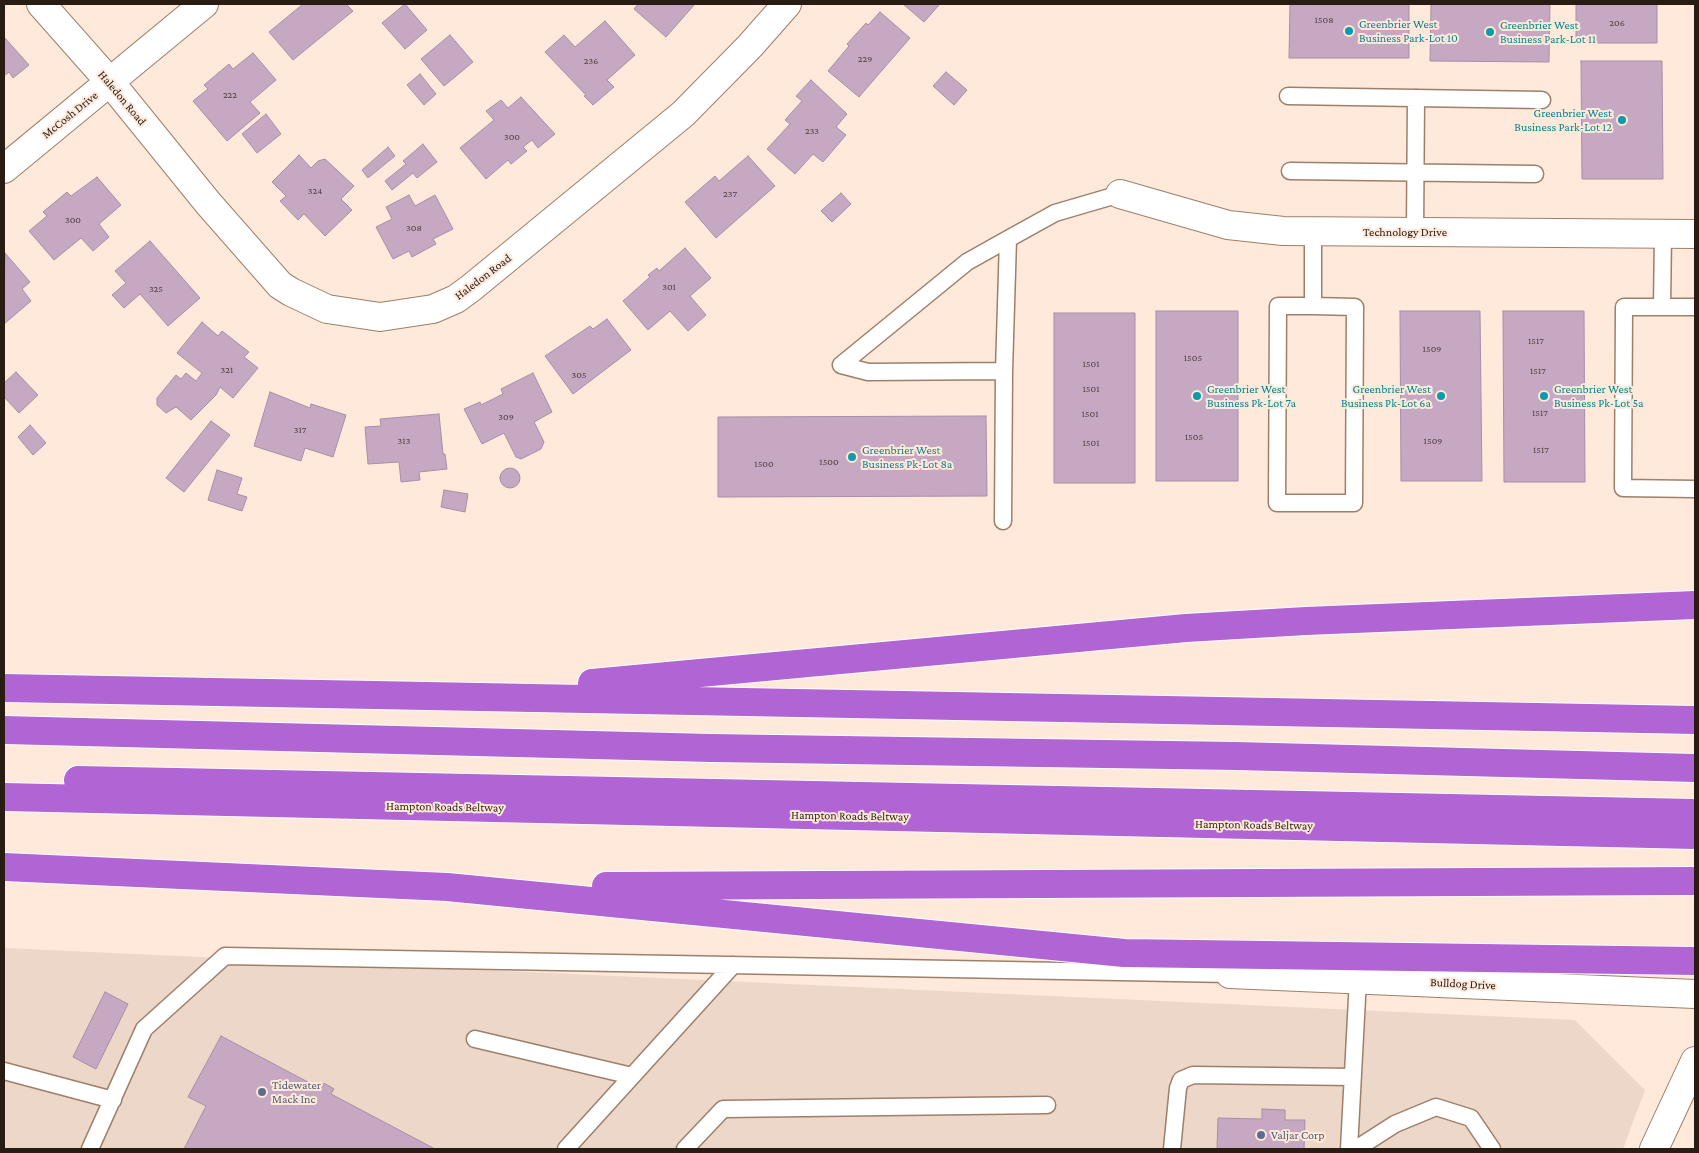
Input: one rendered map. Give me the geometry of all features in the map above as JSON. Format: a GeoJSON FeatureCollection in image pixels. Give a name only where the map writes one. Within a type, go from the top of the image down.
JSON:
{"type":"FeatureCollection","features":[{"type":"Feature","properties":{"kind":"highway"},"geometry":{"type":"LineString","coordinates":[[457,696],[1186,628],[1502,612],[1689,606]]}},
{"type":"Feature","properties":{"kind":"highway"},"geometry":{"type":"LineString","coordinates":[[4,688],[1695,720]]}},
{"type":"Feature","properties":{"kind":"highway"},"geometry":{"type":"LineString","coordinates":[[4,730],[711,748],[1236,756],[1695,768]]}},
{"type":"Feature","properties":{"kind":"highway"},"geometry":{"type":"LineString","coordinates":[[4,778],[1695,813]]}},
{"type":"Feature","properties":{"kind":"highway","name":"Hampton Roads Beltway"},"geometry":{"type":"LineString","coordinates":[[4,797],[1695,835]]}},
{"type":"Feature","properties":{"kind":"highway"},"geometry":{"type":"LineString","coordinates":[[4,867],[447,887],[1695,881]]}},
{"type":"Feature","properties":{"kind":"highway"},"geometry":{"type":"LineString","coordinates":[[447,887],[1124,953],[1695,961]]}},
{"type":"Feature","properties":{"kind":"street","name":"Haledon Road"},"geometry":{"type":"LineString","coordinates":[[41,4],[110,82],[208,203],[280,285],[327,309],[380,318],[433,309],[456,299],[471,288],[682,114],[750,46],[787,4]]}},
{"type":"Feature","properties":{"kind":"street","name":"McCosh Drive"},"geometry":{"type":"LineString","coordinates":[[4,169],[204,4]]}},
{"type":"Feature","properties":{"kind":"street","name":"Technology Drive"},"geometry":{"type":"LineString","coordinates":[[1120,194],[1228,225],[1283,231],[1695,234]]}},
{"type":"Feature","properties":{"kind":"street","name":"Bulldog Drive"},"geometry":{"type":"LineString","coordinates":[[1230,974],[1695,994]]}},
{"type":"Feature","properties":{"kind":"street"},"geometry":{"type":"LineString","coordinates":[[1654,1149],[1693,1072]]}},
{"type":"Feature","properties":{"kind":"lane"},"geometry":{"type":"LineString","coordinates":[[1288,96],[1542,100]]}},
{"type":"Feature","properties":{"kind":"lane"},"geometry":{"type":"LineString","coordinates":[[1415,232],[1416,98]]}},
{"type":"Feature","properties":{"kind":"lane"},"geometry":{"type":"LineString","coordinates":[[1290,171],[1535,174]]}},
{"type":"Feature","properties":{"kind":"lane"},"geometry":{"type":"LineString","coordinates":[[1004,371],[868,372],[841,365],[967,262],[1055,213],[1120,194]]}},
{"type":"Feature","properties":{"kind":"lane"},"geometry":{"type":"LineString","coordinates":[[1312,306],[1313,231]]}},
{"type":"Feature","properties":{"kind":"lane"},"geometry":{"type":"LineString","coordinates":[[1662,234],[1662,307]]}},
{"type":"Feature","properties":{"kind":"lane"},"geometry":{"type":"LineString","coordinates":[[1003,521],[1004,371],[1008,238]]}},
{"type":"Feature","properties":{"kind":"lane"},"geometry":{"type":"LineString","coordinates":[[1278,306],[1312,306],[1355,307],[1354,503],[1277,503],[1278,306]]}},
{"type":"Feature","properties":{"kind":"lane"},"geometry":{"type":"LineString","coordinates":[[1695,307],[1624,307],[1623,488],[1695,488]]}},
{"type":"Feature","properties":{"kind":"lane"},"geometry":{"type":"LineString","coordinates":[[90,1149],[144,1029],[225,956],[1230,974]]}},
{"type":"Feature","properties":{"kind":"lane"},"geometry":{"type":"LineString","coordinates":[[566,1149],[733,965]]}},
{"type":"Feature","properties":{"kind":"lane"},"geometry":{"type":"LineString","coordinates":[[1349,1149],[1358,979]]}},
{"type":"Feature","properties":{"kind":"lane"},"geometry":{"type":"LineString","coordinates":[[476,1039],[632,1076]]}},
{"type":"Feature","properties":{"kind":"lane"},"geometry":{"type":"LineString","coordinates":[[4,1071],[112,1100]]}},
{"type":"Feature","properties":{"kind":"lane"},"geometry":{"type":"LineString","coordinates":[[1172,1149],[1178,1088],[1181,1080],[1193,1075],[1353,1076]]}},
{"type":"Feature","properties":{"kind":"lane"},"geometry":{"type":"LineString","coordinates":[[686,1149],[723,1108],[1047,1105]]}},
{"type":"Feature","properties":{"kind":"lane"},"geometry":{"type":"LineString","coordinates":[[1356,1149],[1395,1124],[1436,1107],[1471,1118],[1492,1149]]}},
{"type":"Feature","properties":{"kind":"shaded area"},"geometry":{"type":"Polygon","coordinates":[[[4,948],[1575,1020],[1645,1090],[1623,1149],[4,1149],[4,948]]]}},
{"type":"Feature","properties":{"kind":"building"},"geometry":{"type":"Polygon","coordinates":[[[303,4],[346,4],[353,11],[293,60],[269,32],[303,4]]]}},
{"type":"Feature","properties":{"kind":"building"},"geometry":{"type":"Polygon","coordinates":[[[405,4],[427,30],[405,49],[382,23],[405,4]]]}},
{"type":"Feature","properties":{"kind":"building"},"geometry":{"type":"Polygon","coordinates":[[[638,4],[695,4],[666,37],[634,9],[638,4]]]}},
{"type":"Feature","properties":{"kind":"building"},"geometry":{"type":"Polygon","coordinates":[[[903,4],[940,4],[924,22],[903,4]]]}},
{"type":"Feature","properties":{"kind":"building","name":"Greenbrier West Business Park-Lot 10"},"geometry":{"type":"Polygon","coordinates":[[[1290,4],[1409,4],[1409,58],[1289,58],[1290,4]]]}},
{"type":"Feature","properties":{"kind":"building","name":"Greenbrier West Business Park-Lot 11"},"geometry":{"type":"Polygon","coordinates":[[[1431,4],[1550,4],[1549,62],[1430,61],[1431,4]]]}},
{"type":"Feature","properties":{"kind":"building"},"geometry":{"type":"Polygon","coordinates":[[[1576,4],[1657,4],[1657,43],[1576,43],[1576,4]]]}},
{"type":"Feature","properties":{"kind":"building"},"geometry":{"type":"Polygon","coordinates":[[[880,12],[910,38],[859,97],[828,71],[849,46],[847,44],[866,23],[868,25],[880,12]]]}},
{"type":"Feature","properties":{"kind":"building"},"geometry":{"type":"Polygon","coordinates":[[[605,21],[635,55],[607,80],[614,87],[593,105],[584,96],[586,95],[545,52],[564,35],[575,47],[605,21]]]}},
{"type":"Feature","properties":{"kind":"building"},"geometry":{"type":"Polygon","coordinates":[[[450,35],[473,62],[444,86],[421,59],[450,35]]]}},
{"type":"Feature","properties":{"kind":"building"},"geometry":{"type":"Polygon","coordinates":[[[4,37],[29,65],[13,78],[9,72],[4,76],[4,37]]]}},
{"type":"Feature","properties":{"kind":"building"},"geometry":{"type":"Polygon","coordinates":[[[253,53],[276,80],[250,102],[260,113],[227,141],[193,101],[208,89],[204,85],[229,64],[233,69],[253,53]]]}},
{"type":"Feature","properties":{"kind":"building","name":"Greenbrier West Business Park-Lot 12"},"geometry":{"type":"Polygon","coordinates":[[[1581,61],[1662,61],[1663,179],[1582,179],[1581,61]]]}},
{"type":"Feature","properties":{"kind":"building"},"geometry":{"type":"Polygon","coordinates":[[[946,72],[967,90],[954,105],[933,86],[946,72]]]}},
{"type":"Feature","properties":{"kind":"building"},"geometry":{"type":"Polygon","coordinates":[[[420,74],[436,94],[424,105],[407,85],[420,74]]]}},
{"type":"Feature","properties":{"kind":"building"},"geometry":{"type":"Polygon","coordinates":[[[811,80],[847,114],[836,127],[846,135],[823,162],[813,154],[795,174],[767,149],[790,124],[785,120],[802,101],[796,96],[811,80]]]}},
{"type":"Feature","properties":{"kind":"building"},"geometry":{"type":"Polygon","coordinates":[[[521,97],[555,134],[538,148],[532,140],[523,147],[527,151],[511,164],[508,160],[486,179],[460,148],[494,120],[486,111],[501,100],[508,108],[521,97]]]}},
{"type":"Feature","properties":{"kind":"building"},"geometry":{"type":"Polygon","coordinates":[[[266,114],[281,134],[257,153],[242,134],[266,114]]]}},
{"type":"Feature","properties":{"kind":"building"},"geometry":{"type":"Polygon","coordinates":[[[423,144],[437,162],[417,178],[413,173],[392,190],[385,181],[406,164],[403,161],[423,144]]]}},
{"type":"Feature","properties":{"kind":"building"},"geometry":{"type":"Polygon","coordinates":[[[388,147],[395,156],[368,178],[362,170],[388,147]]]}},
{"type":"Feature","properties":{"kind":"building"},"geometry":{"type":"Polygon","coordinates":[[[299,155],[311,168],[318,161],[325,159],[354,186],[341,199],[352,210],[325,236],[304,214],[298,220],[280,201],[286,196],[272,182],[299,155]]]}},
{"type":"Feature","properties":{"kind":"building"},"geometry":{"type":"Polygon","coordinates":[[[748,156],[775,186],[716,238],[685,202],[715,176],[719,181],[748,156]]]}},
{"type":"Feature","properties":{"kind":"building"},"geometry":{"type":"Polygon","coordinates":[[[97,177],[121,205],[99,224],[109,237],[93,251],[81,238],[54,260],[29,231],[47,216],[43,212],[67,192],[71,196],[97,177]]]}},
{"type":"Feature","properties":{"kind":"building"},"geometry":{"type":"Polygon","coordinates":[[[841,193],[851,204],[832,222],[821,211],[841,193]]]}},
{"type":"Feature","properties":{"kind":"building"},"geometry":{"type":"Polygon","coordinates":[[[409,195],[415,206],[435,195],[453,229],[433,239],[436,244],[412,257],[409,251],[393,259],[376,227],[392,219],[386,207],[409,195]]]}},
{"type":"Feature","properties":{"kind":"building"},"geometry":{"type":"Polygon","coordinates":[[[150,241],[200,298],[168,326],[140,294],[124,308],[112,295],[126,283],[115,271],[150,241]]]}},
{"type":"Feature","properties":{"kind":"building"},"geometry":{"type":"Polygon","coordinates":[[[685,248],[711,278],[690,296],[706,315],[688,331],[670,311],[648,330],[623,301],[650,277],[648,275],[657,268],[659,271],[685,248]]]}},
{"type":"Feature","properties":{"kind":"building"},"geometry":{"type":"Polygon","coordinates":[[[5,253],[30,282],[22,289],[31,301],[4,324],[5,253]]]}},
{"type":"Feature","properties":{"kind":"building","name":"Greenbrier West Business Pk-Lot 7a"},"geometry":{"type":"Polygon","coordinates":[[[1156,311],[1238,311],[1238,481],[1156,481],[1156,311]]]}},
{"type":"Feature","properties":{"kind":"building","name":"Greenbrier West Business Pk-Lot 6a"},"geometry":{"type":"Polygon","coordinates":[[[1400,311],[1480,311],[1482,481],[1401,481],[1400,311]]]}},
{"type":"Feature","properties":{"kind":"building","name":"Greenbrier West Business Pk-Lot 5a"},"geometry":{"type":"Polygon","coordinates":[[[1503,311],[1584,311],[1585,482],[1504,482],[1503,311]]]}},
{"type":"Feature","properties":{"kind":"building"},"geometry":{"type":"Polygon","coordinates":[[[1054,313],[1135,313],[1135,483],[1054,483],[1054,313]]]}},
{"type":"Feature","properties":{"kind":"building"},"geometry":{"type":"Polygon","coordinates":[[[607,319],[631,350],[573,394],[545,356],[590,326],[593,329],[607,319]]]}},
{"type":"Feature","properties":{"kind":"building"},"geometry":{"type":"Polygon","coordinates":[[[202,322],[218,336],[222,331],[249,352],[244,357],[258,368],[233,398],[220,387],[216,395],[191,420],[176,407],[166,413],[157,405],[157,398],[176,375],[181,379],[186,373],[196,381],[202,373],[177,353],[202,322]]]}},
{"type":"Feature","properties":{"kind":"building"},"geometry":{"type":"Polygon","coordinates":[[[16,372],[38,395],[19,413],[4,397],[4,383],[16,372]]]}},
{"type":"Feature","properties":{"kind":"building"},"geometry":{"type":"Polygon","coordinates":[[[533,373],[552,412],[534,422],[544,442],[541,449],[521,459],[516,457],[504,433],[482,444],[464,409],[480,402],[481,405],[503,394],[501,389],[533,373]]]}},
{"type":"Feature","properties":{"kind":"building"},"geometry":{"type":"Polygon","coordinates":[[[270,392],[310,408],[311,404],[346,415],[333,457],[305,448],[301,461],[254,446],[270,392]]]}},
{"type":"Feature","properties":{"kind":"building"},"geometry":{"type":"Polygon","coordinates":[[[439,414],[443,454],[445,454],[447,469],[419,472],[420,480],[401,482],[399,462],[368,464],[365,427],[381,426],[380,419],[439,414]]]}},
{"type":"Feature","properties":{"kind":"building","name":"Greenbrier West Business Pk-Lot 8a"},"geometry":{"type":"Polygon","coordinates":[[[986,416],[987,496],[718,497],[718,417],[986,416]]]}},
{"type":"Feature","properties":{"kind":"building"},"geometry":{"type":"Polygon","coordinates":[[[211,421],[230,435],[184,492],[166,478],[211,421]]]}},
{"type":"Feature","properties":{"kind":"building"},"geometry":{"type":"Polygon","coordinates":[[[30,425],[46,443],[33,455],[18,437],[30,425]]]}},
{"type":"Feature","properties":{"kind":"building"},"geometry":{"type":"Polygon","coordinates":[[[506,468],[514,468],[520,474],[520,482],[514,488],[506,488],[500,482],[500,474],[506,468]]]}},
{"type":"Feature","properties":{"kind":"building"},"geometry":{"type":"Polygon","coordinates":[[[217,470],[242,478],[237,494],[247,497],[242,511],[208,500],[217,470]]]}},
{"type":"Feature","properties":{"kind":"building"},"geometry":{"type":"Polygon","coordinates":[[[444,490],[468,494],[465,512],[441,507],[444,490]]]}},
{"type":"Feature","properties":{"kind":"building"},"geometry":{"type":"Polygon","coordinates":[[[105,992],[128,1004],[96,1069],[73,1057],[105,992]]]}},
{"type":"Feature","properties":{"kind":"building","name":"Tidewater Mack Inc"},"geometry":{"type":"Polygon","coordinates":[[[221,1036],[321,1089],[324,1083],[334,1089],[331,1094],[435,1149],[184,1149],[206,1106],[188,1097],[221,1036]]]}},
{"type":"Feature","properties":{"kind":"building","name":"Valjar Corp"},"geometry":{"type":"Polygon","coordinates":[[[1262,1109],[1285,1110],[1285,1120],[1305,1120],[1304,1149],[1217,1149],[1218,1118],[1262,1119],[1262,1109]]]}},
{"type":"Feature","properties":{"kind":"place","name":"Greenbrier West Business Park-Lot 10"},"geometry":{"type":"Point","coordinates":[1349,31]}},
{"type":"Feature","properties":{"kind":"place","name":"Greenbrier West Business Park-Lot 11"},"geometry":{"type":"Point","coordinates":[1490,32]}},
{"type":"Feature","properties":{"kind":"place","name":"Greenbrier West Business Park-Lot 12"},"geometry":{"type":"Point","coordinates":[1622,120]}},
{"type":"Feature","properties":{"kind":"place","name":"Greenbrier West Business Pk-Lot 7a"},"geometry":{"type":"Point","coordinates":[1197,396]}},
{"type":"Feature","properties":{"kind":"place","name":"Greenbrier West Business Pk-Lot 6a"},"geometry":{"type":"Point","coordinates":[1441,396]}},
{"type":"Feature","properties":{"kind":"place","name":"Greenbrier West Business Pk-Lot 5a"},"geometry":{"type":"Point","coordinates":[1544,396]}},
{"type":"Feature","properties":{"kind":"place","name":"Greenbrier West Business Pk-Lot 8a"},"geometry":{"type":"Point","coordinates":[852,457]}},
{"type":"Feature","properties":{"kind":"place","name":"Tidewater Mack Inc"},"geometry":{"type":"Point","coordinates":[262,1092]}},
{"type":"Feature","properties":{"kind":"place","name":"Valjar Corp"},"geometry":{"type":"Point","coordinates":[1261,1135]}}]}
